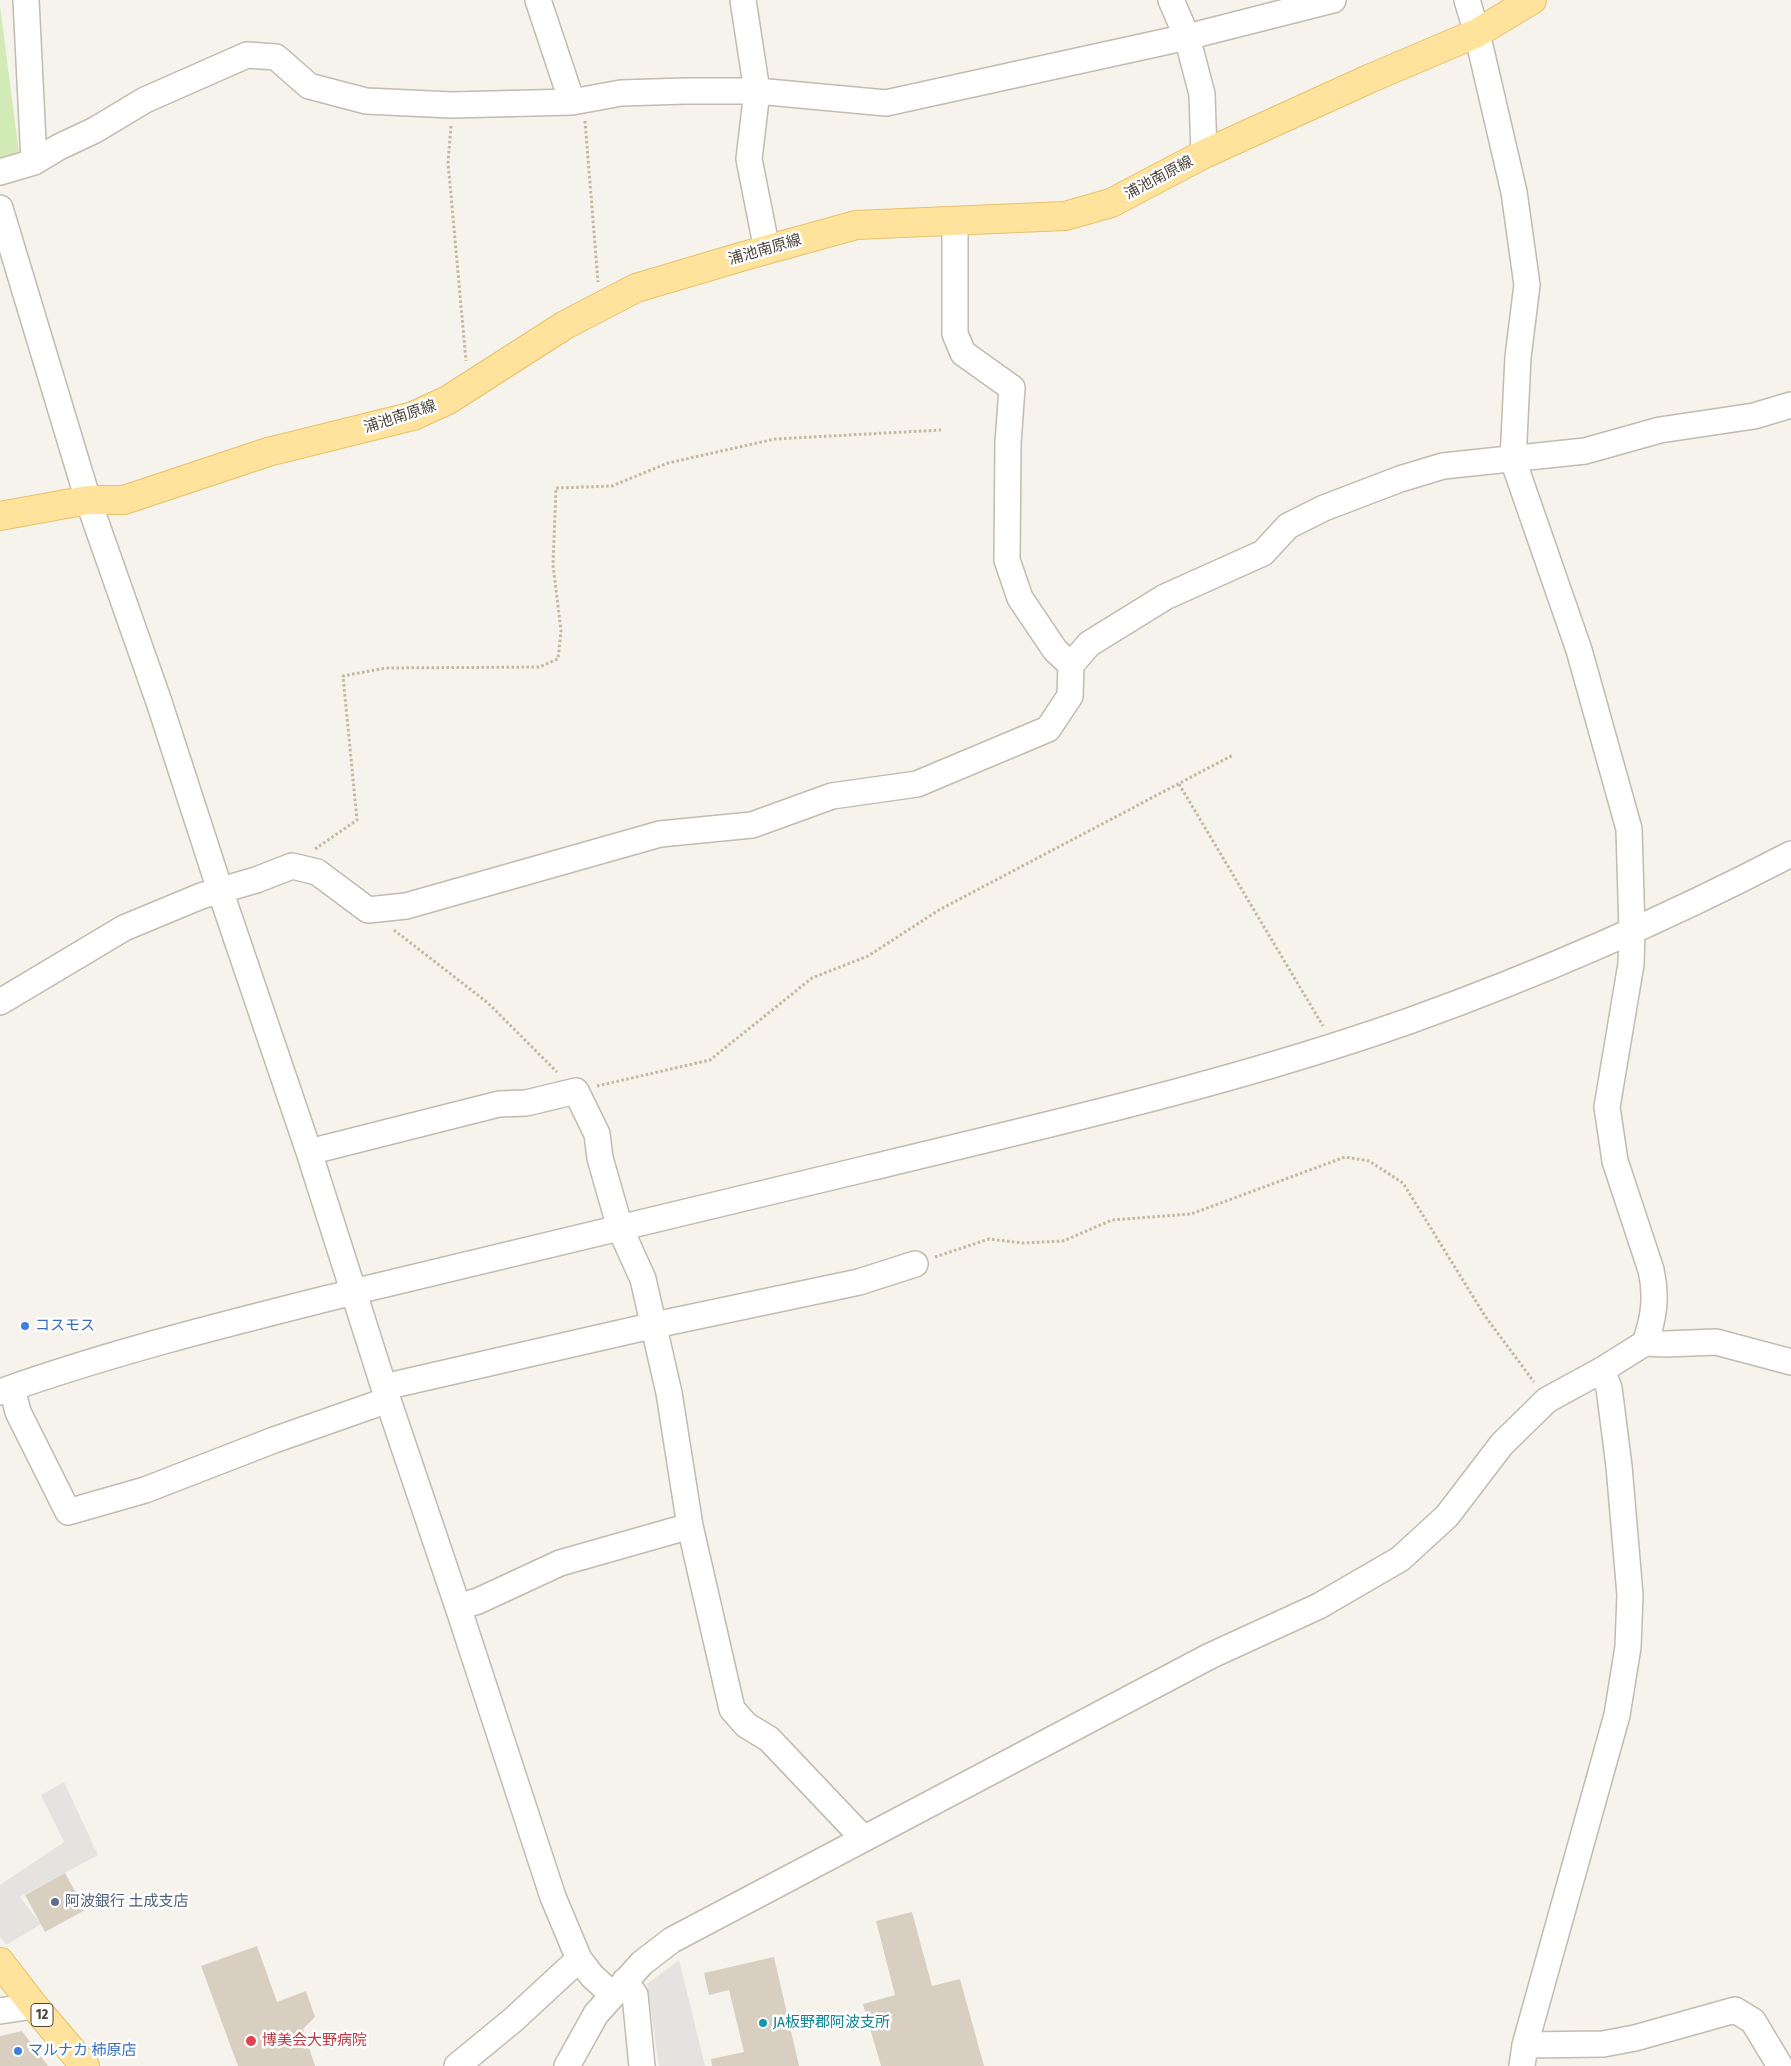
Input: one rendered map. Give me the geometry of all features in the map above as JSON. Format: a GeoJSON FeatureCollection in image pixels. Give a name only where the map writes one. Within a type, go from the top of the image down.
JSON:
{"type":"FeatureCollection","features":[{"type":"Feature","properties":{"kind":"main road","name":"浦池南原線"},"geometry":{"type":"LineString","coordinates":[[0,516],[88,500],[124,500],[268,452],[413,416],[448,400],[565,325],[636,288],[767,250],[856,226],[1065,216],[1111,203],[1204,154],[1371,78],[1477,33],[1532,0]]}},
{"type":"Feature","properties":{"kind":"main road","name":"12"},"geometry":{"type":"LineString","coordinates":[[0,1962],[34,2006],[85,2066]]}},
{"type":"Feature","properties":{"kind":"street"},"geometry":{"type":"LineString","coordinates":[[26,0],[34,162]]}},
{"type":"Feature","properties":{"kind":"street"},"geometry":{"type":"LineString","coordinates":[[538,0],[572,102]]}},
{"type":"Feature","properties":{"kind":"street"},"geometry":{"type":"LineString","coordinates":[[744,0],[757,91],[749,159],[767,250]]}},
{"type":"Feature","properties":{"kind":"street"},"geometry":{"type":"LineString","coordinates":[[1171,0],[1187,37],[1202,94],[1204,154]]}},
{"type":"Feature","properties":{"kind":"street"},"geometry":{"type":"LineString","coordinates":[[0,172],[34,162],[59,147],[95,130],[145,100],[247,55],[276,57],[310,86],[366,101],[452,105],[572,102],[620,93],[685,90],[757,91],[886,103],[1187,37],[1334,0]]}},
{"type":"Feature","properties":{"kind":"street"},"geometry":{"type":"LineString","coordinates":[[1467,0],[1477,33],[1514,192],[1527,285],[1518,358],[1513,460],[1579,650],[1629,829],[1631,964],[1607,1107],[1615,1161],[1651,1270],[1655,1288],[1653,1316],[1645,1343]]}},
{"type":"Feature","properties":{"kind":"street"},"geometry":{"type":"LineString","coordinates":[[0,208],[88,500],[159,702],[220,890],[310,1152],[386,1394],[553,1897],[579,1959],[592,1976],[635,1995],[642,2066]]}},
{"type":"Feature","properties":{"kind":"street"},"geometry":{"type":"LineString","coordinates":[[954,222],[955,334],[963,353],[1012,388],[1008,443],[1007,560],[1020,598],[1055,650],[1071,665]]}},
{"type":"Feature","properties":{"kind":"street"},"geometry":{"type":"LineString","coordinates":[[0,1002],[124,928],[200,896],[256,880],[292,866],[317,872],[368,910],[406,906],[660,834],[752,825],[832,796],[917,784],[1048,729],[1070,696],[1071,665],[1089,644],[1166,597],[1262,552],[1288,526],[1324,508],[1400,479],[1443,466],[1585,451],[1660,430],[1754,416],[1791,405]]}},
{"type":"Feature","properties":{"kind":"street"},"geometry":{"type":"LineString","coordinates":[[915,1264],[859,1282],[655,1325],[386,1394],[145,1490],[68,1512],[6,1390],[112,1356],[353,1292],[1177,1093],[1409,1021],[1518,980],[1713,895],[1791,854]]}},
{"type":"Feature","properties":{"kind":"street"},"geometry":{"type":"LineString","coordinates":[[310,1152],[499,1104],[526,1102],[576,1091],[597,1134],[600,1158],[620,1228],[643,1279],[655,1325],[669,1393],[690,1526],[732,1709],[746,1725],[768,1740],[863,1838]]}},
{"type":"Feature","properties":{"kind":"street"},"geometry":{"type":"LineString","coordinates":[[567,2066],[596,2014],[642,1963],[672,1940],[1210,1656],[1319,1606],[1400,1559],[1447,1516],[1502,1444],[1547,1400],[1602,1370],[1645,1343],[1716,1342],[1791,1362]]}},
{"type":"Feature","properties":{"kind":"street"},"geometry":{"type":"LineString","coordinates":[[1602,1370],[1609,1388],[1619,1466],[1630,1595],[1628,1647],[1618,1715],[1524,2056],[1636,2038],[1735,2010],[1753,2021],[1780,2066]]}},
{"type":"Feature","properties":{"kind":"street"},"geometry":{"type":"LineString","coordinates":[[458,1607],[478,1601],[560,1563],[690,1526]]}},
{"type":"Feature","properties":{"kind":"street"},"geometry":{"type":"LineString","coordinates":[[457,2066],[513,2020],[579,1959]]}},
{"type":"Feature","properties":{"kind":"street"},"geometry":{"type":"LineString","coordinates":[[0,2011],[34,2006]]}},
{"type":"Feature","properties":{"kind":"path"},"geometry":{"type":"LineString","coordinates":[[572,102],[585,120],[600,307]]}},
{"type":"Feature","properties":{"kind":"path"},"geometry":{"type":"LineString","coordinates":[[452,105],[448,162],[468,387]]}},
{"type":"Feature","properties":{"kind":"path"},"geometry":{"type":"LineString","coordinates":[[292,866],[357,820],[344,676],[386,668],[539,667],[558,660],[561,631],[553,565],[556,488],[612,486],[668,464],[775,439],[941,430]]}},
{"type":"Feature","properties":{"kind":"path"},"geometry":{"type":"LineString","coordinates":[[368,910],[488,1003],[576,1091],[710,1060],[812,978],[868,956],[939,910],[1233,756]]}},
{"type":"Feature","properties":{"kind":"path"},"geometry":{"type":"LineString","coordinates":[[1179,784],[1335,1045]]}},
{"type":"Feature","properties":{"kind":"path"},"geometry":{"type":"LineString","coordinates":[[915,1264],[989,1239],[1023,1244],[1063,1241],[1112,1220],[1191,1214],[1345,1157],[1369,1161],[1403,1184],[1485,1316],[1547,1400]]}},
{"type":"Feature","properties":{"kind":"green space"},"geometry":{"type":"Polygon","coordinates":[[[0,6],[19,153],[0,162],[0,6]]]}},
{"type":"Feature","properties":{"kind":"shaded area"},"geometry":{"type":"Polygon","coordinates":[[[64,1782],[98,1855],[20,1897],[41,1924],[6,1945],[0,1937],[0,1885],[64,1842],[41,1795],[64,1782]]]}},
{"type":"Feature","properties":{"kind":"shaded area"},"geometry":{"type":"Polygon","coordinates":[[[679,1960],[705,2066],[659,2066],[647,1984],[679,1960]]]}},
{"type":"Feature","properties":{"kind":"building","name":"阿波銀行 土成支店"},"geometry":{"type":"Polygon","coordinates":[[[65,1873],[85,1910],[45,1932],[25,1895],[65,1873]]]}},
{"type":"Feature","properties":{"kind":"building"},"geometry":{"type":"Polygon","coordinates":[[[912,1912],[932,1986],[960,1979],[984,2066],[881,2066],[863,2004],[895,1995],[876,1921],[912,1912]]]}},
{"type":"Feature","properties":{"kind":"building"},"geometry":{"type":"Polygon","coordinates":[[[257,1946],[277,2002],[306,1991],[315,2017],[303,2029],[315,2066],[238,2066],[201,1966],[257,1946]]]}},
{"type":"Feature","properties":{"kind":"building","name":"JA板野郡阿波支所"},"geometry":{"type":"Polygon","coordinates":[[[774,1957],[799,2066],[712,2066],[711,2059],[744,2052],[729,1990],[709,1995],[704,1973],[774,1957]]]}},
{"type":"Feature","properties":{"kind":"building","name":"マルナカ 柿原店"},"geometry":{"type":"Polygon","coordinates":[[[22,2031],[48,2066],[0,2066],[0,2036],[22,2031]]]}},
{"type":"Feature","properties":{"kind":"place","name":"コスモス"},"geometry":{"type":"Point","coordinates":[25,1326]}},
{"type":"Feature","properties":{"kind":"place","name":"阿波銀行 土成支店"},"geometry":{"type":"Point","coordinates":[55,1902]}},
{"type":"Feature","properties":{"kind":"place","name":"JA板野郡阿波支所"},"geometry":{"type":"Point","coordinates":[763,2023]}},
{"type":"Feature","properties":{"kind":"place","name":"博美会大野病院"},"geometry":{"type":"Point","coordinates":[251,2041]}},
{"type":"Feature","properties":{"kind":"place","name":"マルナカ 柿原店"},"geometry":{"type":"Point","coordinates":[18,2051]}}]}
